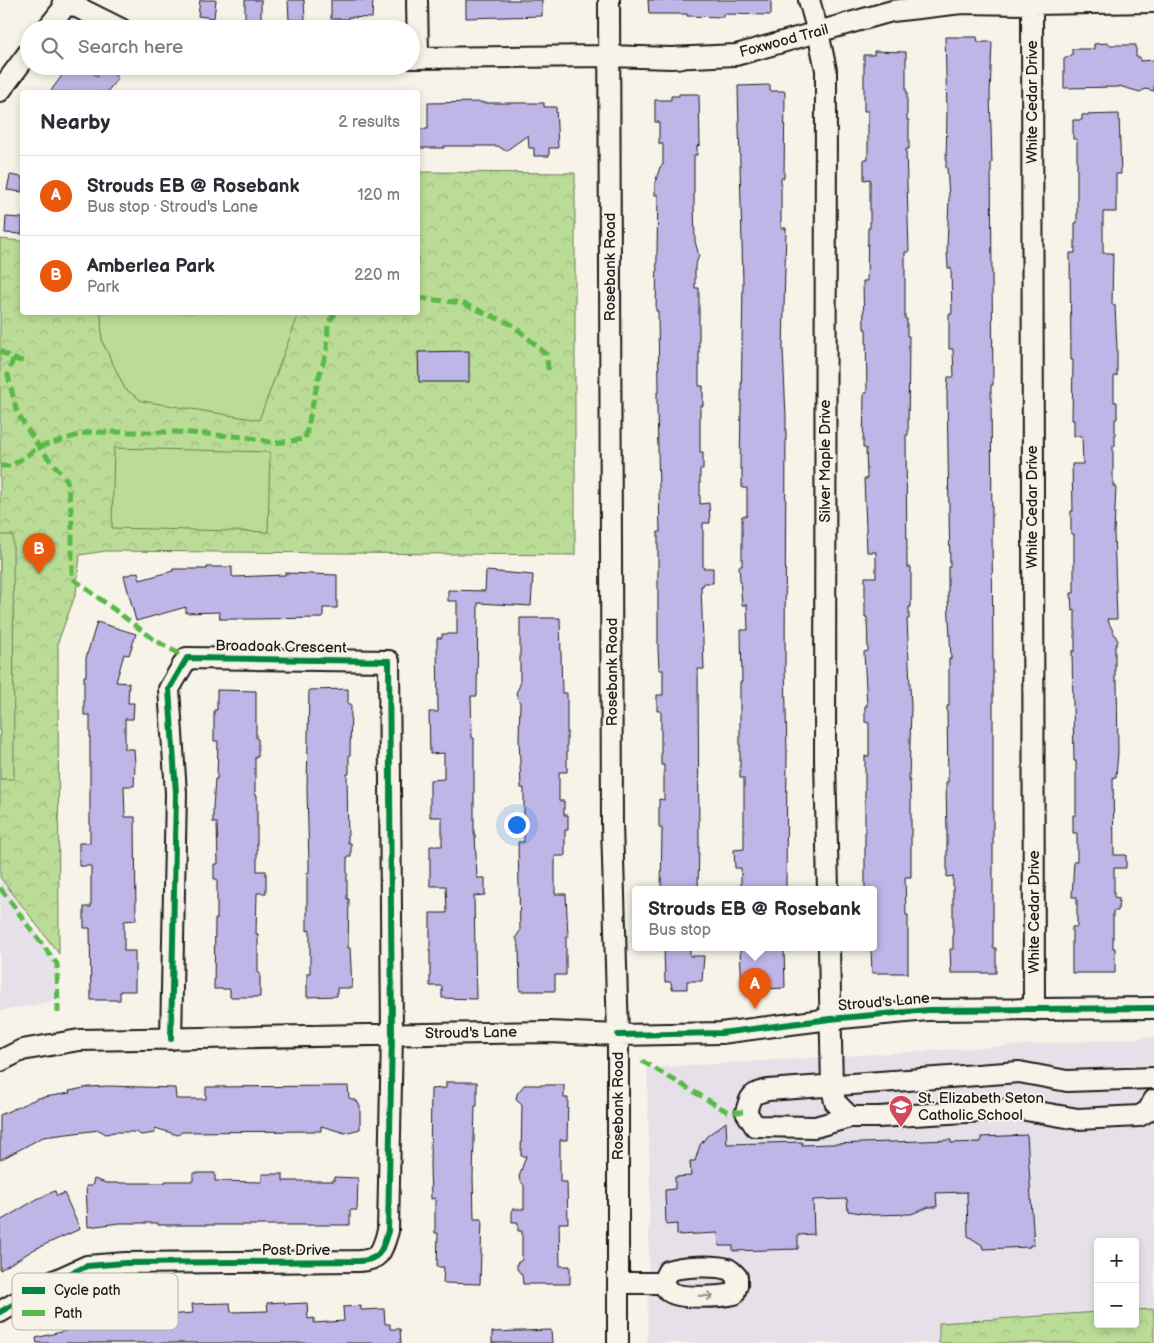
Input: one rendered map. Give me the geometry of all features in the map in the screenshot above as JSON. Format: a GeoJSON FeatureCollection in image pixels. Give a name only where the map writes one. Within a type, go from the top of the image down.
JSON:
{"type":"FeatureCollection","features":[{"type":"Feature","properties":{"kind":"street"},"geometry":{"type":"LineString","coordinates":[[416,20],[417,0]]}},
{"type":"Feature","properties":{"kind":"street","name":"Rosebank Road"},"geometry":{"type":"LineString","coordinates":[[609,0],[612,814],[618,1035],[618,1343]]}},
{"type":"Feature","properties":{"kind":"street","name":"Silver Maple Drive"},"geometry":{"type":"LineString","coordinates":[[809,0],[826,70],[825,760],[828,886]]}},
{"type":"Feature","properties":{"kind":"street"},"geometry":{"type":"LineString","coordinates":[[53,20],[67,1],[104,20]]}},
{"type":"Feature","properties":{"kind":"street","name":"Foxwood Trail"},"geometry":{"type":"LineString","coordinates":[[420,57],[609,56],[671,58],[736,55],[892,11],[962,3],[1154,2]]}},
{"type":"Feature","properties":{"kind":"street","name":"White Cedar Drive"},"geometry":{"type":"LineString","coordinates":[[1032,4],[1034,1010]]}},
{"type":"Feature","properties":{"kind":"street"},"geometry":{"type":"LineString","coordinates":[[0,91],[20,64]]}},
{"type":"Feature","properties":{"kind":"street","name":"Broadoak Crescent"},"geometry":{"type":"LineString","coordinates":[[171,1039],[176,794],[169,689],[186,658],[389,661],[392,1034]]}},
{"type":"Feature","properties":{"kind":"street"},"geometry":{"type":"LineString","coordinates":[[829,951],[832,1086],[835,1102],[850,1117]]}},
{"type":"Feature","properties":{"kind":"street","name":"Stroud's Lane"},"geometry":{"type":"LineString","coordinates":[[0,1061],[22,1050],[79,1040],[549,1032],[618,1035],[721,1033],[830,1019],[928,1010],[1154,1008]]}},
{"type":"Feature","properties":{"kind":"street","name":"Post Drive"},"geometry":{"type":"LineString","coordinates":[[72,1273],[87,1266],[125,1263],[368,1261],[382,1252],[388,1231],[392,1034]]}},
{"type":"Feature","properties":{"kind":"street"},"geometry":{"type":"LineString","coordinates":[[1154,1078],[1067,1082],[1019,1072],[768,1090],[754,1094],[750,1099],[746,1112],[755,1126],[815,1127],[850,1117],[1020,1109],[1078,1119],[1138,1116],[1148,1111],[1154,1100]]}},
{"type":"Feature","properties":{"kind":"street"},"geometry":{"type":"LineString","coordinates":[[618,1283],[662,1283]]}},
{"type":"Feature","properties":{"kind":"street","name":"Post Drive"},"geometry":{"type":"LineString","coordinates":[[0,1312],[12,1305]]}},
{"type":"Feature","properties":{"kind":"shaded area"},"geometry":{"type":"Polygon","coordinates":[[[0,877],[58,965],[61,1000],[0,1011],[0,877]]]}},
{"type":"Feature","properties":{"kind":"shaded area","name":"St. Elizabeth Seton Catholic School"},"geometry":{"type":"Polygon","coordinates":[[[1154,1037],[1154,1309],[1139,1310],[1139,1238],[1094,1238],[1094,1312],[939,1323],[939,1343],[647,1343],[650,1187],[647,1068],[1154,1037]]]}},
{"type":"Feature","properties":{"kind":"green space"},"geometry":{"type":"Polygon","coordinates":[[[420,172],[575,173],[575,555],[105,551],[80,555],[76,593],[58,642],[59,954],[0,877],[0,239],[20,241],[20,315],[420,315],[420,172]]]}},
{"type":"Feature","properties":{"kind":"green space"},"geometry":{"type":"Polygon","coordinates":[[[101,315],[298,315],[259,420],[142,401],[125,389],[102,341],[101,315]]]}},
{"type":"Feature","properties":{"kind":"green space"},"geometry":{"type":"Polygon","coordinates":[[[114,448],[270,452],[268,532],[112,528],[114,448]]]}},
{"type":"Feature","properties":{"kind":"green space"},"geometry":{"type":"Polygon","coordinates":[[[0,535],[13,535],[14,779],[0,779],[0,535]]]}},
{"type":"Feature","properties":{"kind":"green space"},"geometry":{"type":"Polygon","coordinates":[[[1154,1309],[1154,1343],[939,1343],[939,1323],[1094,1312],[1094,1328],[1139,1328],[1139,1310],[1154,1309]]]}},
{"type":"Feature","properties":{"kind":"building"},"geometry":{"type":"Polygon","coordinates":[[[200,0],[216,0],[214,18],[198,16],[200,0]]]}},
{"type":"Feature","properties":{"kind":"building"},"geometry":{"type":"Polygon","coordinates":[[[245,0],[261,0],[261,20],[245,20],[245,0]]]}},
{"type":"Feature","properties":{"kind":"building"},"geometry":{"type":"Polygon","coordinates":[[[288,0],[304,0],[305,20],[289,20],[288,0]]]}},
{"type":"Feature","properties":{"kind":"building"},"geometry":{"type":"Polygon","coordinates":[[[331,0],[373,0],[372,18],[348,17],[348,19],[331,19],[331,0]]]}},
{"type":"Feature","properties":{"kind":"building"},"geometry":{"type":"Polygon","coordinates":[[[466,0],[542,0],[542,16],[466,18],[466,0]]]}},
{"type":"Feature","properties":{"kind":"building"},"geometry":{"type":"Polygon","coordinates":[[[648,0],[771,0],[771,15],[723,14],[723,17],[687,16],[687,14],[649,14],[648,0]]]}},
{"type":"Feature","properties":{"kind":"building"},"geometry":{"type":"Polygon","coordinates":[[[945,37],[977,37],[978,42],[992,42],[990,94],[993,385],[991,385],[993,948],[996,948],[996,973],[951,973],[950,949],[953,949],[953,876],[947,877],[946,782],[948,782],[947,706],[949,706],[949,659],[951,659],[948,597],[948,567],[950,567],[947,394],[948,377],[954,377],[953,349],[949,349],[949,314],[952,314],[951,268],[948,268],[947,249],[949,197],[946,168],[945,37]]]}},
{"type":"Feature","properties":{"kind":"building"},"geometry":{"type":"Polygon","coordinates":[[[1109,43],[1109,45],[1136,45],[1136,57],[1140,57],[1140,61],[1154,60],[1154,91],[1145,89],[1140,92],[1119,86],[1064,88],[1064,59],[1072,55],[1072,49],[1094,49],[1094,44],[1109,43]]]}},
{"type":"Feature","properties":{"kind":"building"},"geometry":{"type":"Polygon","coordinates":[[[874,51],[906,52],[907,120],[909,120],[909,149],[906,149],[909,252],[905,252],[905,319],[907,319],[907,336],[909,336],[908,435],[906,435],[907,567],[911,567],[911,607],[909,607],[909,619],[907,619],[911,707],[909,781],[911,802],[911,877],[905,877],[906,915],[908,915],[908,973],[872,973],[871,951],[877,951],[877,886],[865,886],[865,756],[869,756],[869,723],[865,722],[865,706],[867,706],[864,652],[868,651],[867,617],[865,617],[865,577],[876,577],[876,552],[867,552],[864,479],[867,479],[866,448],[863,448],[864,393],[867,393],[863,281],[867,281],[868,228],[870,228],[870,179],[864,180],[864,159],[868,159],[868,111],[864,111],[864,55],[874,55],[874,51]]]}},
{"type":"Feature","properties":{"kind":"building"},"geometry":{"type":"Polygon","coordinates":[[[62,75],[114,75],[118,78],[109,90],[51,90],[62,75]]]}},
{"type":"Feature","properties":{"kind":"building"},"geometry":{"type":"Polygon","coordinates":[[[770,85],[770,91],[785,91],[784,178],[781,178],[781,228],[786,228],[783,349],[786,417],[786,886],[741,886],[741,868],[735,868],[734,850],[744,849],[744,778],[740,778],[740,682],[742,682],[741,630],[748,630],[747,605],[742,605],[739,566],[742,566],[742,516],[747,516],[747,488],[742,488],[742,468],[740,469],[743,283],[738,86],[770,85]]]}},
{"type":"Feature","properties":{"kind":"building"},"geometry":{"type":"Polygon","coordinates":[[[679,94],[699,94],[700,145],[697,146],[697,155],[694,155],[694,204],[695,241],[699,256],[695,266],[695,288],[699,288],[699,386],[703,386],[703,406],[700,406],[700,452],[703,452],[703,469],[700,469],[700,504],[709,503],[710,523],[703,523],[703,568],[713,568],[713,583],[704,583],[701,586],[704,669],[698,669],[698,886],[661,886],[662,828],[659,828],[659,799],[664,800],[664,765],[661,765],[661,711],[657,711],[657,695],[663,695],[663,670],[659,670],[658,648],[658,532],[660,532],[657,407],[657,392],[659,392],[658,311],[656,311],[658,195],[655,195],[655,183],[660,167],[663,165],[663,144],[659,144],[659,122],[655,122],[655,100],[671,100],[671,96],[679,96],[679,94]]]}},
{"type":"Feature","properties":{"kind":"building"},"geometry":{"type":"Polygon","coordinates":[[[428,103],[544,103],[544,107],[556,107],[558,148],[549,148],[549,156],[534,156],[534,148],[529,148],[528,135],[507,150],[498,146],[420,148],[420,129],[428,129],[428,103]]]}},
{"type":"Feature","properties":{"kind":"building"},"geometry":{"type":"Polygon","coordinates":[[[1119,114],[1121,174],[1116,174],[1116,212],[1103,212],[1103,253],[1113,253],[1112,305],[1115,305],[1117,349],[1117,376],[1114,376],[1114,402],[1117,402],[1117,419],[1115,419],[1115,446],[1113,446],[1113,486],[1116,486],[1114,533],[1117,619],[1107,619],[1118,641],[1115,647],[1118,752],[1116,777],[1113,777],[1114,855],[1126,855],[1126,868],[1114,868],[1114,897],[1119,898],[1118,911],[1113,911],[1115,973],[1072,973],[1072,927],[1077,927],[1077,897],[1072,897],[1074,861],[1077,861],[1077,833],[1073,833],[1073,815],[1076,815],[1076,761],[1074,761],[1072,651],[1075,651],[1075,610],[1072,611],[1071,593],[1074,593],[1074,534],[1071,534],[1071,511],[1073,511],[1072,464],[1083,464],[1082,436],[1074,436],[1074,420],[1072,420],[1073,360],[1071,360],[1070,253],[1075,253],[1075,223],[1077,223],[1077,139],[1073,139],[1073,120],[1082,120],[1082,115],[1119,114]]]}},
{"type":"Feature","properties":{"kind":"building"},"geometry":{"type":"Polygon","coordinates":[[[10,175],[20,177],[20,192],[7,190],[10,175]]]}},
{"type":"Feature","properties":{"kind":"building"},"geometry":{"type":"Polygon","coordinates":[[[6,217],[20,218],[20,234],[5,233],[6,217]]]}},
{"type":"Feature","properties":{"kind":"building"},"geometry":{"type":"Polygon","coordinates":[[[469,351],[469,382],[419,382],[418,352],[469,351]]]}},
{"type":"Feature","properties":{"kind":"building"},"geometry":{"type":"Polygon","coordinates":[[[207,567],[232,567],[232,576],[234,577],[285,575],[285,573],[337,575],[337,608],[323,608],[323,618],[220,619],[219,612],[186,613],[186,607],[136,621],[124,576],[138,572],[140,580],[173,571],[173,569],[207,569],[207,567]]]}},
{"type":"Feature","properties":{"kind":"building"},"geometry":{"type":"Polygon","coordinates":[[[486,571],[533,575],[531,606],[478,603],[477,696],[471,696],[472,738],[474,738],[474,834],[477,878],[485,878],[485,895],[474,896],[476,999],[442,998],[442,986],[430,986],[430,913],[447,913],[446,886],[430,886],[430,846],[442,846],[442,817],[430,817],[430,780],[444,779],[444,753],[430,754],[429,712],[438,712],[437,638],[442,638],[442,634],[457,634],[457,601],[448,601],[448,590],[485,591],[486,571]]]}},
{"type":"Feature","properties":{"kind":"building"},"geometry":{"type":"Polygon","coordinates":[[[520,618],[560,618],[562,693],[567,693],[567,772],[559,772],[559,801],[564,801],[564,815],[568,815],[568,830],[565,830],[565,856],[555,856],[555,894],[566,894],[568,937],[566,937],[566,975],[555,975],[555,991],[520,991],[519,947],[516,937],[520,931],[518,842],[524,842],[524,788],[521,788],[520,703],[516,693],[520,685],[520,618]]]}},
{"type":"Feature","properties":{"kind":"building"},"geometry":{"type":"Polygon","coordinates":[[[97,622],[136,634],[129,655],[124,654],[116,682],[129,683],[128,703],[134,703],[133,719],[125,719],[125,749],[134,749],[135,764],[134,786],[124,786],[125,817],[135,817],[136,920],[124,921],[124,951],[135,951],[135,991],[120,991],[120,1000],[91,1000],[90,928],[84,928],[84,907],[91,907],[91,866],[79,866],[79,843],[90,843],[90,715],[84,715],[84,676],[86,676],[86,658],[97,622]]]}},
{"type":"Feature","properties":{"kind":"building"},"geometry":{"type":"Polygon","coordinates":[[[348,689],[348,704],[351,704],[349,774],[347,774],[348,843],[351,843],[351,857],[347,857],[347,899],[349,899],[348,948],[350,948],[352,988],[337,988],[337,996],[307,997],[307,973],[310,973],[310,930],[307,931],[307,873],[309,873],[307,790],[309,690],[348,689]]]}},
{"type":"Feature","properties":{"kind":"building"},"geometry":{"type":"Polygon","coordinates":[[[217,690],[256,691],[256,738],[258,739],[258,757],[255,757],[257,871],[266,871],[266,893],[257,893],[256,934],[258,934],[260,997],[230,997],[230,989],[214,989],[217,879],[214,879],[214,864],[218,864],[217,823],[213,823],[213,808],[215,779],[217,779],[218,741],[214,741],[214,710],[217,710],[217,690]]]}},
{"type":"Feature","properties":{"kind":"building"},"geometry":{"type":"Polygon","coordinates":[[[664,951],[690,951],[690,956],[704,956],[702,981],[687,981],[687,989],[672,989],[671,982],[665,982],[664,951]]]}},
{"type":"Feature","properties":{"kind":"building"},"geometry":{"type":"Polygon","coordinates":[[[740,951],[784,951],[785,988],[742,990],[740,951]]]}},
{"type":"Feature","properties":{"kind":"building"},"geometry":{"type":"Polygon","coordinates":[[[446,1082],[477,1082],[473,1177],[474,1219],[482,1219],[480,1284],[443,1283],[444,1267],[437,1267],[438,1233],[435,1233],[435,1198],[431,1199],[431,1089],[446,1088],[446,1082]]]}},
{"type":"Feature","properties":{"kind":"building"},"geometry":{"type":"Polygon","coordinates":[[[524,1085],[564,1085],[564,1098],[568,1098],[567,1140],[560,1140],[560,1182],[567,1182],[568,1223],[559,1223],[560,1266],[570,1266],[570,1284],[523,1284],[522,1275],[517,1269],[517,1263],[522,1260],[522,1231],[518,1231],[518,1222],[512,1222],[512,1209],[524,1209],[524,1185],[519,1177],[526,1156],[521,1156],[522,1105],[516,1100],[517,1094],[524,1085]]]}},
{"type":"Feature","properties":{"kind":"building"},"geometry":{"type":"Polygon","coordinates":[[[348,1086],[349,1098],[357,1101],[360,1106],[360,1129],[345,1133],[321,1126],[321,1131],[182,1132],[178,1135],[155,1128],[155,1133],[141,1135],[136,1132],[106,1134],[99,1130],[43,1137],[0,1160],[0,1115],[38,1098],[70,1093],[69,1091],[89,1087],[175,1088],[176,1099],[206,1099],[206,1087],[348,1086]]]}},
{"type":"Feature","properties":{"kind":"building"},"geometry":{"type":"Polygon","coordinates":[[[726,1122],[727,1144],[802,1142],[802,1145],[951,1140],[951,1143],[981,1142],[981,1137],[1027,1135],[1034,1245],[1030,1245],[1030,1247],[983,1249],[982,1245],[968,1236],[967,1192],[936,1193],[937,1207],[929,1207],[911,1214],[874,1215],[848,1211],[847,1199],[813,1200],[814,1234],[798,1235],[798,1249],[733,1251],[733,1246],[719,1246],[718,1233],[677,1235],[677,1224],[666,1225],[665,1190],[675,1189],[675,1177],[691,1176],[690,1161],[695,1161],[700,1145],[707,1136],[726,1122]]]}},
{"type":"Feature","properties":{"kind":"building"},"geometry":{"type":"Polygon","coordinates":[[[193,1173],[215,1173],[215,1181],[262,1182],[262,1174],[283,1174],[283,1181],[334,1181],[334,1177],[358,1178],[357,1210],[350,1210],[350,1225],[158,1225],[158,1223],[120,1223],[88,1227],[86,1186],[92,1186],[94,1179],[106,1183],[165,1183],[165,1181],[193,1181],[193,1173]]]}},
{"type":"Feature","properties":{"kind":"building"},"geometry":{"type":"Polygon","coordinates":[[[55,1191],[57,1196],[64,1193],[80,1229],[35,1249],[0,1270],[0,1221],[37,1199],[55,1191]]]}},
{"type":"Feature","properties":{"kind":"building"},"geometry":{"type":"Polygon","coordinates":[[[230,1303],[231,1312],[268,1311],[267,1303],[307,1303],[308,1319],[314,1318],[314,1323],[344,1321],[343,1307],[361,1306],[361,1310],[384,1309],[385,1324],[390,1324],[390,1329],[400,1329],[401,1343],[37,1343],[36,1338],[69,1330],[178,1330],[178,1314],[193,1313],[192,1304],[230,1303]]]}},
{"type":"Feature","properties":{"kind":"building"},"geometry":{"type":"Polygon","coordinates":[[[551,1330],[552,1343],[492,1343],[492,1332],[551,1330]]]}},
{"type":"Feature","properties":{"kind":"marked path"},"geometry":{"type":"LineString","coordinates":[[420,298],[462,303],[513,325],[546,354],[549,373]]}},
{"type":"Feature","properties":{"kind":"marked path"},"geometry":{"type":"LineString","coordinates":[[0,466],[11,466],[39,447],[89,432],[176,432],[246,437],[274,443],[305,439],[318,380],[327,350],[328,322],[334,315]]}},
{"type":"Feature","properties":{"kind":"marked path"},"geometry":{"type":"LineString","coordinates":[[0,351],[13,359],[8,375],[17,413],[39,447],[67,480],[72,516],[72,578],[156,641],[187,658]]}},
{"type":"Feature","properties":{"kind":"marked path"},"geometry":{"type":"LineString","coordinates":[[13,359],[28,362]]}},
{"type":"Feature","properties":{"kind":"marked path"},"geometry":{"type":"LineString","coordinates":[[0,888],[57,964],[58,1013]]}},
{"type":"Feature","properties":{"kind":"marked path"},"geometry":{"type":"LineString","coordinates":[[642,1061],[728,1112],[746,1112]]}},
{"type":"Feature","properties":{"kind":"cycle path"},"geometry":{"type":"LineString","coordinates":[[72,1273],[87,1266],[125,1263],[359,1261],[372,1259],[380,1253],[388,1231],[392,1034],[389,661],[187,658],[169,689],[176,793],[171,1039]]}},
{"type":"Feature","properties":{"kind":"cycle path"},"geometry":{"type":"LineString","coordinates":[[618,1035],[721,1033],[830,1019],[928,1010],[1154,1008]]}},
{"type":"Feature","properties":{"kind":"cycle path"},"geometry":{"type":"LineString","coordinates":[[0,1312],[12,1305]]}},
{"type":"Feature","properties":{"kind":"place","name":"Amberlea Park"},"geometry":{"type":"Point","coordinates":[39,574]}},
{"type":"Feature","properties":{"kind":"place","name":"Strouds EB @ Rosebank"},"geometry":{"type":"Point","coordinates":[755,1009]}},
{"type":"Feature","properties":{"kind":"place","name":"St. Elizabeth Seton Catholic School"},"geometry":{"type":"Point","coordinates":[901,1128]}}]}
